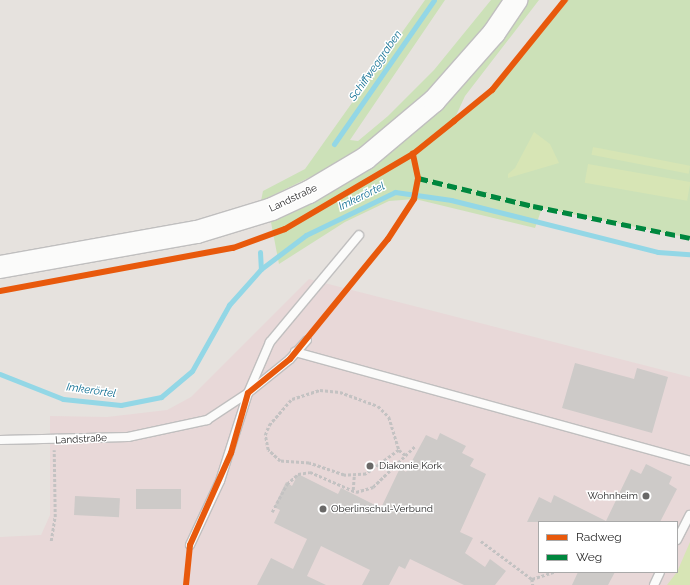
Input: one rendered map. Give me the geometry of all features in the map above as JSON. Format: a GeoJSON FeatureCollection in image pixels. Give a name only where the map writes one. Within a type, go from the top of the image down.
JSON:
{"type":"FeatureCollection","features":[{"type":"Feature","properties":{"kind":"main road","name":"Landstraße"},"geometry":{"type":"LineString","coordinates":[[0,267],[197,232],[272,208],[309,192],[366,158],[434,101],[494,33],[516,0]]}},
{"type":"Feature","properties":{"kind":"lane"},"geometry":{"type":"LineString","coordinates":[[190,545],[231,453],[248,393],[270,342],[359,235]]}},
{"type":"Feature","properties":{"kind":"lane","name":"Landstraße"},"geometry":{"type":"LineString","coordinates":[[0,440],[54,441],[128,437],[207,420],[248,393],[296,352],[307,340]]}},
{"type":"Feature","properties":{"kind":"lane"},"geometry":{"type":"LineString","coordinates":[[296,352],[690,460]]}},
{"type":"Feature","properties":{"kind":"lane"},"geometry":{"type":"LineString","coordinates":[[678,538],[690,515]]}},
{"type":"Feature","properties":{"kind":"lane"},"geometry":{"type":"LineString","coordinates":[[654,585],[660,573]]}},
{"type":"Feature","properties":{"kind":"path"},"geometry":{"type":"LineString","coordinates":[[399,450],[371,471],[354,476],[309,464],[280,461],[265,444],[269,425],[292,399],[320,390],[340,392],[378,406],[389,417],[399,450],[406,456]]}},
{"type":"Feature","properties":{"kind":"path"},"geometry":{"type":"LineString","coordinates":[[51,541],[55,517],[54,441]]}},
{"type":"Feature","properties":{"kind":"path"},"geometry":{"type":"LineString","coordinates":[[272,512],[287,484],[298,474],[310,472],[353,490],[372,487],[415,446]]}},
{"type":"Feature","properties":{"kind":"path"},"geometry":{"type":"LineString","coordinates":[[353,490],[354,476]]}},
{"type":"Feature","properties":{"kind":"path"},"geometry":{"type":"LineString","coordinates":[[481,541],[532,579],[533,585]]}},
{"type":"Feature","properties":{"kind":"path"},"geometry":{"type":"LineString","coordinates":[[532,579],[551,573]]}},
{"type":"Feature","properties":{"kind":"shaded area","name":"Diakonie Kork"},"geometry":{"type":"Polygon","coordinates":[[[309,279],[690,377],[690,585],[0,585],[0,537],[41,535],[50,515],[50,416],[107,417],[167,410],[191,397],[309,279]]]}},
{"type":"Feature","properties":{"kind":"green space"},"geometry":{"type":"Polygon","coordinates":[[[425,0],[445,0],[350,140],[358,141],[388,116],[434,70],[491,0],[504,0],[486,28],[404,117],[333,166],[261,201],[263,191],[305,169],[425,0]]]}},
{"type":"Feature","properties":{"kind":"green space"},"geometry":{"type":"Polygon","coordinates":[[[526,0],[539,0],[465,96],[454,120],[492,90],[565,0],[690,0],[690,238],[542,208],[535,228],[415,199],[389,201],[345,222],[279,264],[270,217],[325,191],[526,0]]]}},
{"type":"Feature","properties":{"kind":"green space"},"geometry":{"type":"Polygon","coordinates":[[[534,132],[550,144],[559,163],[508,178],[508,174],[515,168],[534,132]]]}},
{"type":"Feature","properties":{"kind":"green space"},"geometry":{"type":"Polygon","coordinates":[[[593,147],[690,166],[689,174],[591,155],[593,147]]]}},
{"type":"Feature","properties":{"kind":"green space"},"geometry":{"type":"Polygon","coordinates":[[[588,164],[690,182],[687,201],[585,183],[588,164]]]}},
{"type":"Feature","properties":{"kind":"green space"},"geometry":{"type":"Polygon","coordinates":[[[690,542],[690,585],[667,585],[676,573],[678,573],[690,542]]]}},
{"type":"Feature","properties":{"kind":"building"},"geometry":{"type":"Polygon","coordinates":[[[575,363],[634,379],[637,368],[668,377],[652,433],[562,408],[575,363]]]}},
{"type":"Feature","properties":{"kind":"building","name":"Oberlinschul-Verbund"},"geometry":{"type":"Polygon","coordinates":[[[440,433],[466,446],[462,453],[474,459],[470,466],[486,474],[460,532],[473,538],[465,553],[485,567],[490,559],[506,571],[495,585],[464,585],[410,559],[405,569],[399,566],[389,585],[362,585],[370,570],[321,546],[307,576],[326,585],[257,585],[271,558],[293,569],[307,539],[274,523],[280,510],[274,507],[286,482],[292,486],[298,474],[338,494],[341,488],[381,508],[400,468],[406,472],[426,435],[437,440],[440,433]]]}},
{"type":"Feature","properties":{"kind":"building","name":"Wohnheim"},"geometry":{"type":"Polygon","coordinates":[[[646,464],[672,477],[669,484],[677,489],[661,521],[606,521],[631,469],[641,474],[646,464]]]}},
{"type":"Feature","properties":{"kind":"building"},"geometry":{"type":"Polygon","coordinates":[[[136,489],[181,489],[181,509],[136,509],[136,489]]]}},
{"type":"Feature","properties":{"kind":"building","name":"Wohnheim"},"geometry":{"type":"Polygon","coordinates":[[[554,495],[606,521],[527,522],[539,497],[551,503],[554,495]]]}},
{"type":"Feature","properties":{"kind":"building"},"geometry":{"type":"Polygon","coordinates":[[[75,496],[120,498],[119,517],[74,515],[75,496]]]}},
{"type":"Feature","properties":{"kind":"building"},"geometry":{"type":"Polygon","coordinates":[[[578,573],[614,573],[608,585],[572,585],[578,573]]]}},
{"type":"Feature","properties":{"kind":"waterway","name":"Schiffweggraben"},"geometry":{"type":"LineString","coordinates":[[334,144],[434,0]]}},
{"type":"Feature","properties":{"kind":"waterway","name":"Imkerörtel"},"geometry":{"type":"LineString","coordinates":[[0,374],[63,399],[121,405],[161,397],[192,371],[229,305],[261,269],[306,235],[395,192],[451,200],[658,252],[690,254]]}},
{"type":"Feature","properties":{"kind":"waterway"},"geometry":{"type":"LineString","coordinates":[[260,252],[261,269]]}},
{"type":"Feature","properties":{"kind":"marked path"},"geometry":{"type":"LineString","coordinates":[[418,178],[533,206],[690,238]]}},
{"type":"Feature","properties":{"kind":"cycle path"},"geometry":{"type":"LineString","coordinates":[[0,291],[233,248],[285,229],[413,154],[492,90],[565,0]]}},
{"type":"Feature","properties":{"kind":"cycle path"},"geometry":{"type":"LineString","coordinates":[[186,585],[190,545],[231,453],[248,393],[290,359],[388,239],[414,199],[418,178],[413,154]]}},
{"type":"Feature","properties":{"kind":"place","name":"Diakonie Kork"},"geometry":{"type":"Point","coordinates":[370,466]}},
{"type":"Feature","properties":{"kind":"place","name":"Wohnheim"},"geometry":{"type":"Point","coordinates":[646,496]}},
{"type":"Feature","properties":{"kind":"place","name":"Oberlinschul-Verbund"},"geometry":{"type":"Point","coordinates":[323,509]}}]}
